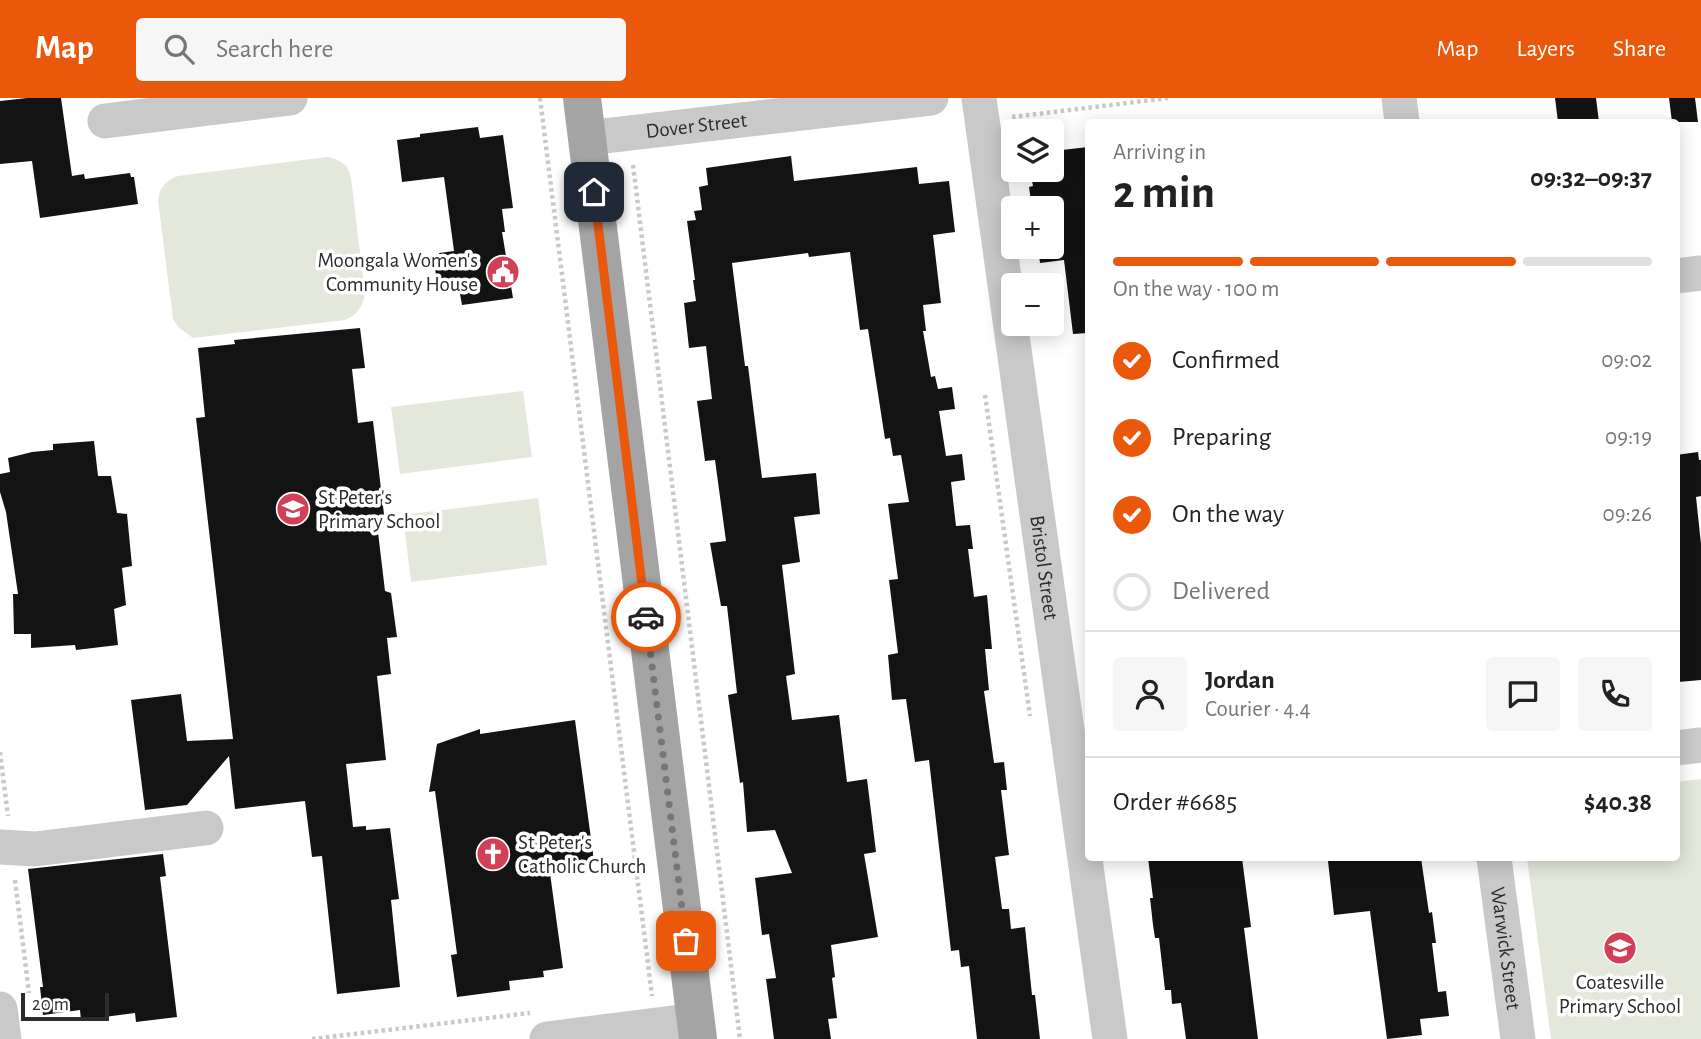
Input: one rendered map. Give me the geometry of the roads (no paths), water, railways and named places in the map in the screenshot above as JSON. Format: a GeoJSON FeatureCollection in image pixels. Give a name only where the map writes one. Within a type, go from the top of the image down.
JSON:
{"type":"FeatureCollection","features":[{"type":"Feature","properties":{"kind":"main road"},"geometry":{"type":"LineString","coordinates":[[582,98],[697,1030]]}},
{"type":"Feature","properties":{"kind":"street"},"geometry":{"type":"LineString","coordinates":[[105,121],[290,98]]}},
{"type":"Feature","properties":{"kind":"street","name":"Dover Street"},"geometry":{"type":"LineString","coordinates":[[587,138],[636,153],[931,98]]}},
{"type":"Feature","properties":{"kind":"street"},"geometry":{"type":"LineString","coordinates":[[1399,98],[1402,119]]}},
{"type":"Feature","properties":{"kind":"street","name":"Bristol Street"},"geometry":{"type":"LineString","coordinates":[[981,110],[1085,859]]}},
{"type":"Feature","properties":{"kind":"street"},"geometry":{"type":"LineString","coordinates":[[1680,276],[1701,273]]}},
{"type":"Feature","properties":{"kind":"street"},"geometry":{"type":"LineString","coordinates":[[1680,748],[1701,745]]}},
{"type":"Feature","properties":{"kind":"street"},"geometry":{"type":"LineString","coordinates":[[6,847],[35,849],[205,828]]}},
{"type":"Feature","properties":{"kind":"street","name":"Bristol Street"},"geometry":{"type":"LineString","coordinates":[[1085,861],[1110,1039]]}},
{"type":"Feature","properties":{"kind":"street","name":"Warwick Street"},"geometry":{"type":"LineString","coordinates":[[1494,861],[1518,1039]]}},
{"type":"Feature","properties":{"kind":"street"},"geometry":{"type":"LineString","coordinates":[[4,1039],[15,1004]]}},
{"type":"Feature","properties":{"kind":"street"},"geometry":{"type":"LineString","coordinates":[[538,1026],[656,1026],[697,1030]]}},
{"type":"Feature","properties":{"kind":"place","name":"Moongala Women's Community House"},"geometry":{"type":"Point","coordinates":[503,272]}},
{"type":"Feature","properties":{"kind":"place","name":"St Peter's Primary School"},"geometry":{"type":"Point","coordinates":[293,509]}},
{"type":"Feature","properties":{"kind":"place","name":"St Peter's Catholic Church"},"geometry":{"type":"Point","coordinates":[493,854]}},
{"type":"Feature","properties":{"kind":"place","name":"Coatesville Primary School"},"geometry":{"type":"Point","coordinates":[1620,948]}}]}
